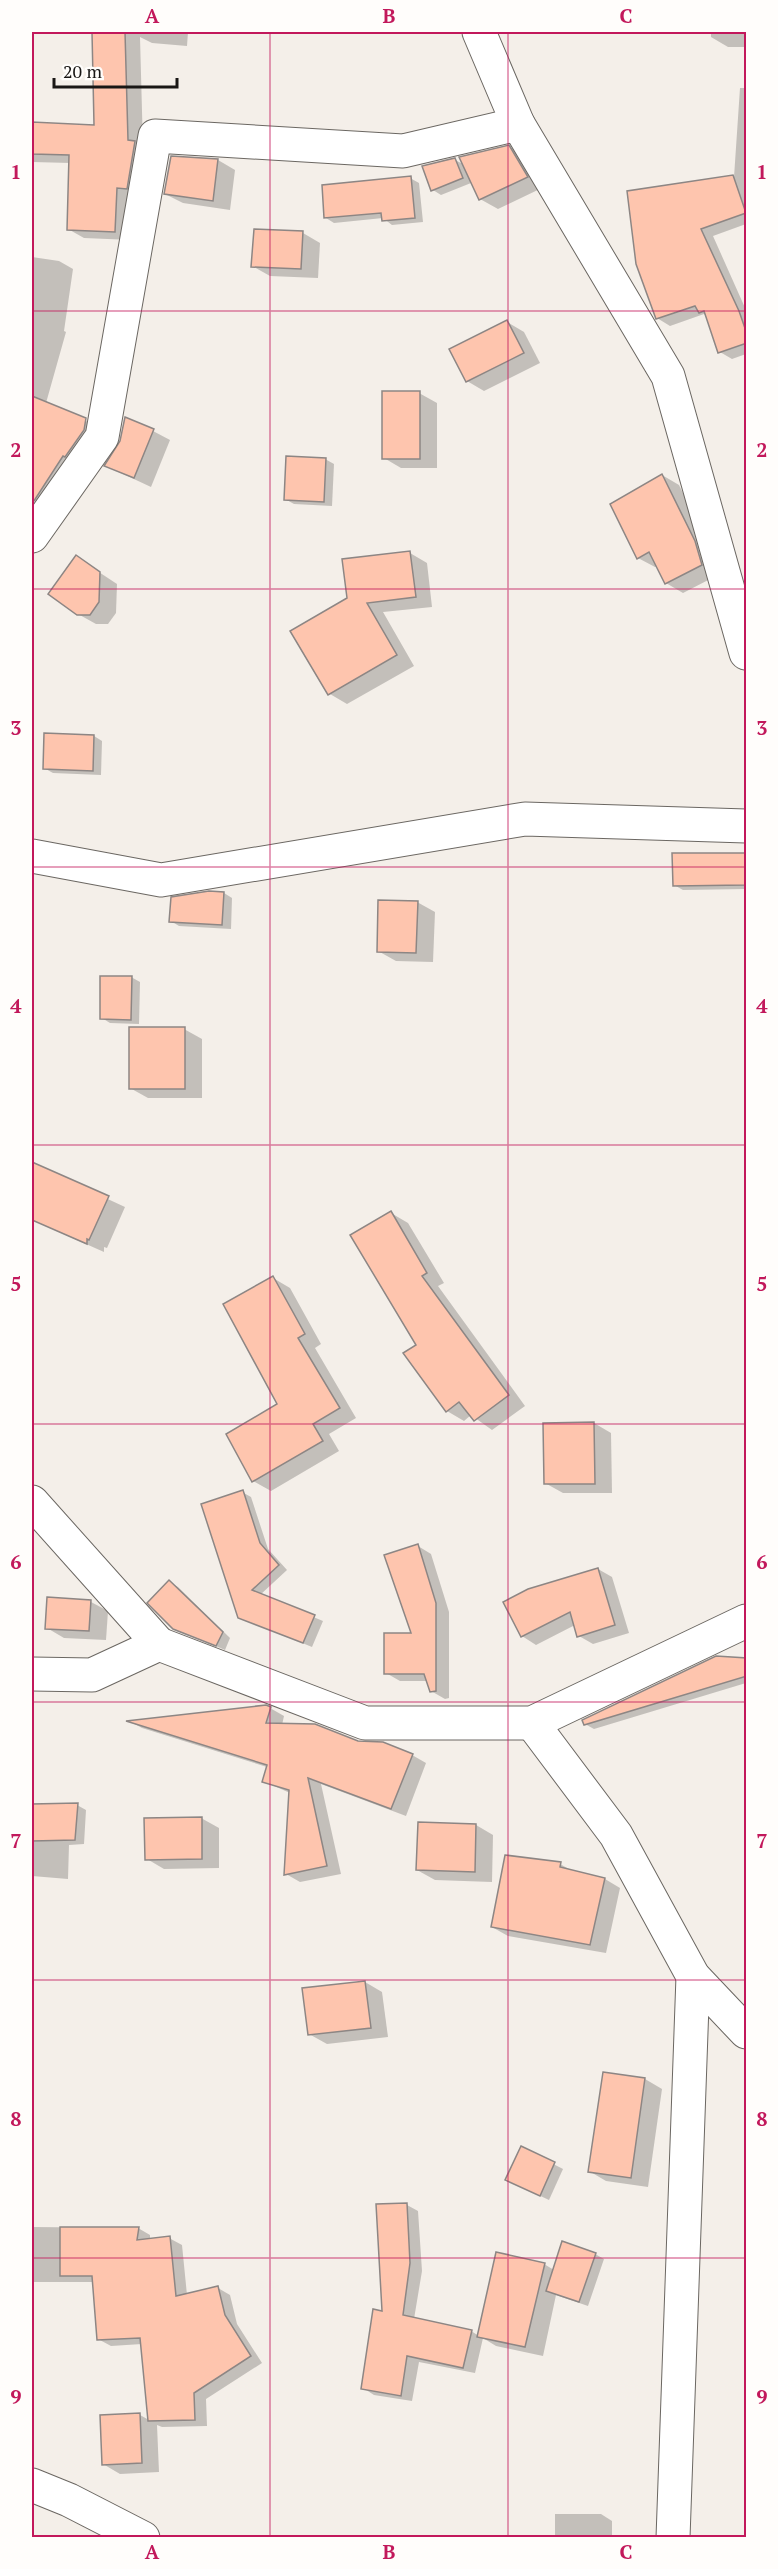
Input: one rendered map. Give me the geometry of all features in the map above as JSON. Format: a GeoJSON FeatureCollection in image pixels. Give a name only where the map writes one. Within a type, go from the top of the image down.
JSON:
{"type":"FeatureCollection","features":[{"type":"Feature","properties":{"kind":"street"},"geometry":{"type":"LineString","coordinates":[[479,32],[518,124],[668,376],[747,653]]}},
{"type":"Feature","properties":{"kind":"street"},"geometry":{"type":"LineString","coordinates":[[32,536],[102,437],[155,136],[404,151],[518,124]]}},
{"type":"Feature","properties":{"kind":"street"},"geometry":{"type":"LineString","coordinates":[[32,856],[161,880],[525,819],[747,826]]}},
{"type":"Feature","properties":{"kind":"street"},"geometry":{"type":"LineString","coordinates":[[32,1502],[159,1644],[365,1723],[532,1723],[747,1621]]}},
{"type":"Feature","properties":{"kind":"street"},"geometry":{"type":"LineString","coordinates":[[32,1674],[92,1675],[159,1644]]}},
{"type":"Feature","properties":{"kind":"street"},"geometry":{"type":"LineString","coordinates":[[532,1723],[616,1834],[693,1976],[747,2032]]}},
{"type":"Feature","properties":{"kind":"street"},"geometry":{"type":"LineString","coordinates":[[673,2538],[693,1976]]}},
{"type":"Feature","properties":{"kind":"street"},"geometry":{"type":"LineString","coordinates":[[32,2485],[69,2500],[143,2538]]}},
{"type":"Feature","properties":{"kind":"building"},"geometry":{"type":"Polygon","coordinates":[[[92,32],[125,32],[128,140],[135,141],[127,189],[117,188],[115,232],[67,230],[69,155],[32,154],[32,122],[94,125],[92,32]]]}},
{"type":"Feature","properties":{"kind":"building"},"geometry":{"type":"Polygon","coordinates":[[[509,145],[528,177],[479,200],[459,157],[509,145]]]}},
{"type":"Feature","properties":{"kind":"building"},"geometry":{"type":"Polygon","coordinates":[[[171,156],[218,159],[213,201],[164,194],[171,156]]]}},
{"type":"Feature","properties":{"kind":"building"},"geometry":{"type":"Polygon","coordinates":[[[455,158],[463,178],[431,191],[422,166],[455,158]]]}},
{"type":"Feature","properties":{"kind":"building"},"geometry":{"type":"Polygon","coordinates":[[[733,175],[746,213],[701,229],[739,311],[747,334],[747,343],[718,353],[704,311],[699,313],[695,306],[656,319],[636,264],[627,191],[733,175]]]}},
{"type":"Feature","properties":{"kind":"building"},"geometry":{"type":"Polygon","coordinates":[[[411,176],[415,218],[382,221],[381,213],[324,218],[322,185],[411,176]]]}},
{"type":"Feature","properties":{"kind":"building"},"geometry":{"type":"Polygon","coordinates":[[[254,229],[303,231],[301,269],[251,267],[254,229]]]}},
{"type":"Feature","properties":{"kind":"building"},"geometry":{"type":"Polygon","coordinates":[[[507,320],[524,353],[466,382],[449,349],[507,320]]]}},
{"type":"Feature","properties":{"kind":"building"},"geometry":{"type":"Polygon","coordinates":[[[382,391],[420,391],[420,459],[382,459],[382,391]]]}},
{"type":"Feature","properties":{"kind":"building"},"geometry":{"type":"Polygon","coordinates":[[[32,396],[86,418],[84,430],[65,457],[63,456],[32,504],[32,396]]]}},
{"type":"Feature","properties":{"kind":"building"},"geometry":{"type":"Polygon","coordinates":[[[125,417],[154,429],[134,478],[104,466],[120,441],[125,417]]]}},
{"type":"Feature","properties":{"kind":"building"},"geometry":{"type":"Polygon","coordinates":[[[286,456],[326,458],[324,502],[284,500],[286,456]]]}},
{"type":"Feature","properties":{"kind":"building"},"geometry":{"type":"Polygon","coordinates":[[[662,474],[695,541],[702,565],[665,584],[649,552],[637,559],[610,504],[662,474]]]}},
{"type":"Feature","properties":{"kind":"building"},"geometry":{"type":"Polygon","coordinates":[[[410,551],[416,597],[367,603],[397,655],[328,695],[290,631],[347,598],[342,559],[410,551]]]}},
{"type":"Feature","properties":{"kind":"building"},"geometry":{"type":"Polygon","coordinates":[[[76,555],[100,572],[99,602],[90,615],[77,615],[48,594],[76,555]]]}},
{"type":"Feature","properties":{"kind":"building"},"geometry":{"type":"Polygon","coordinates":[[[44,733],[94,735],[93,771],[43,769],[44,733]]]}},
{"type":"Feature","properties":{"kind":"building"},"geometry":{"type":"Polygon","coordinates":[[[672,853],[745,853],[745,885],[673,886],[672,853]]]}},
{"type":"Feature","properties":{"kind":"building"},"geometry":{"type":"Polygon","coordinates":[[[209,891],[224,892],[222,925],[169,922],[171,897],[209,891]]]}},
{"type":"Feature","properties":{"kind":"building"},"geometry":{"type":"Polygon","coordinates":[[[378,900],[418,901],[416,953],[377,952],[378,900]]]}},
{"type":"Feature","properties":{"kind":"building"},"geometry":{"type":"Polygon","coordinates":[[[100,976],[132,976],[131,1020],[100,1019],[100,976]]]}},
{"type":"Feature","properties":{"kind":"building"},"geometry":{"type":"Polygon","coordinates":[[[129,1027],[185,1027],[185,1089],[129,1089],[129,1027]]]}},
{"type":"Feature","properties":{"kind":"building"},"geometry":{"type":"Polygon","coordinates":[[[32,1162],[109,1196],[89,1240],[87,1239],[87,1244],[32,1220],[32,1162]]]}},
{"type":"Feature","properties":{"kind":"building"},"geometry":{"type":"Polygon","coordinates":[[[391,1211],[427,1273],[422,1276],[509,1395],[474,1421],[459,1402],[446,1412],[403,1353],[416,1345],[350,1235],[391,1211]]]}},
{"type":"Feature","properties":{"kind":"building"},"geometry":{"type":"Polygon","coordinates":[[[273,1276],[305,1334],[298,1338],[340,1408],[313,1424],[323,1441],[252,1482],[226,1434],[277,1404],[223,1304],[273,1276]]]}},
{"type":"Feature","properties":{"kind":"building"},"geometry":{"type":"Polygon","coordinates":[[[594,1422],[595,1484],[544,1484],[543,1423],[594,1422]]]}},
{"type":"Feature","properties":{"kind":"building"},"geometry":{"type":"Polygon","coordinates":[[[243,1490],[260,1543],[279,1565],[252,1590],[315,1615],[303,1643],[238,1618],[201,1504],[243,1490]]]}},
{"type":"Feature","properties":{"kind":"building"},"geometry":{"type":"Polygon","coordinates":[[[418,1544],[436,1603],[436,1691],[430,1692],[424,1674],[384,1674],[384,1633],[411,1633],[384,1555],[418,1544]]]}},
{"type":"Feature","properties":{"kind":"building"},"geometry":{"type":"Polygon","coordinates":[[[598,1568],[615,1625],[577,1637],[570,1612],[521,1637],[503,1602],[528,1589],[598,1568]]]}},
{"type":"Feature","properties":{"kind":"building"},"geometry":{"type":"Polygon","coordinates":[[[169,1580],[223,1632],[216,1646],[173,1629],[147,1603],[169,1580]]]}},
{"type":"Feature","properties":{"kind":"building"},"geometry":{"type":"Polygon","coordinates":[[[47,1597],[91,1600],[89,1631],[45,1629],[47,1597]]]}},
{"type":"Feature","properties":{"kind":"building"},"geometry":{"type":"Polygon","coordinates":[[[716,1656],[747,1658],[747,1676],[584,1725],[582,1720],[716,1656]]]}},
{"type":"Feature","properties":{"kind":"building"},"geometry":{"type":"Polygon","coordinates":[[[266,1705],[271,1707],[266,1723],[315,1724],[358,1741],[383,1742],[413,1754],[391,1809],[308,1778],[327,1866],[284,1875],[289,1790],[262,1782],[267,1765],[126,1721],[266,1705]]]}},
{"type":"Feature","properties":{"kind":"building"},"geometry":{"type":"Polygon","coordinates":[[[78,1803],[75,1840],[32,1841],[32,1804],[78,1803]]]}},
{"type":"Feature","properties":{"kind":"building"},"geometry":{"type":"Polygon","coordinates":[[[202,1817],[202,1859],[145,1860],[144,1818],[202,1817]]]}},
{"type":"Feature","properties":{"kind":"building"},"geometry":{"type":"Polygon","coordinates":[[[418,1822],[476,1824],[475,1872],[416,1870],[418,1822]]]}},
{"type":"Feature","properties":{"kind":"building"},"geometry":{"type":"Polygon","coordinates":[[[505,1855],[561,1862],[560,1867],[605,1878],[590,1945],[491,1927],[505,1855]]]}},
{"type":"Feature","properties":{"kind":"building"},"geometry":{"type":"Polygon","coordinates":[[[365,1981],[371,2028],[308,2035],[302,1988],[365,1981]]]}},
{"type":"Feature","properties":{"kind":"building"},"geometry":{"type":"Polygon","coordinates":[[[603,2072],[645,2078],[631,2178],[588,2172],[603,2072]]]}},
{"type":"Feature","properties":{"kind":"building"},"geometry":{"type":"Polygon","coordinates":[[[521,2146],[555,2162],[540,2196],[505,2180],[521,2146]]]}},
{"type":"Feature","properties":{"kind":"building"},"geometry":{"type":"Polygon","coordinates":[[[407,2203],[410,2263],[403,2315],[472,2330],[463,2368],[407,2356],[401,2396],[361,2389],[373,2309],[382,2311],[376,2204],[407,2203]]]}},
{"type":"Feature","properties":{"kind":"building"},"geometry":{"type":"Polygon","coordinates":[[[60,2227],[139,2227],[137,2240],[170,2236],[176,2296],[218,2286],[225,2315],[251,2356],[194,2393],[195,2420],[148,2421],[140,2338],[97,2340],[92,2276],[60,2276],[60,2227]]]}},
{"type":"Feature","properties":{"kind":"building"},"geometry":{"type":"Polygon","coordinates":[[[562,2241],[596,2253],[579,2302],[546,2291],[562,2241]]]}},
{"type":"Feature","properties":{"kind":"building"},"geometry":{"type":"Polygon","coordinates":[[[496,2252],[545,2263],[525,2347],[477,2337],[496,2252]]]}},
{"type":"Feature","properties":{"kind":"building"},"geometry":{"type":"Polygon","coordinates":[[[140,2413],[142,2463],[102,2465],[100,2415],[140,2413]]]}}]}
